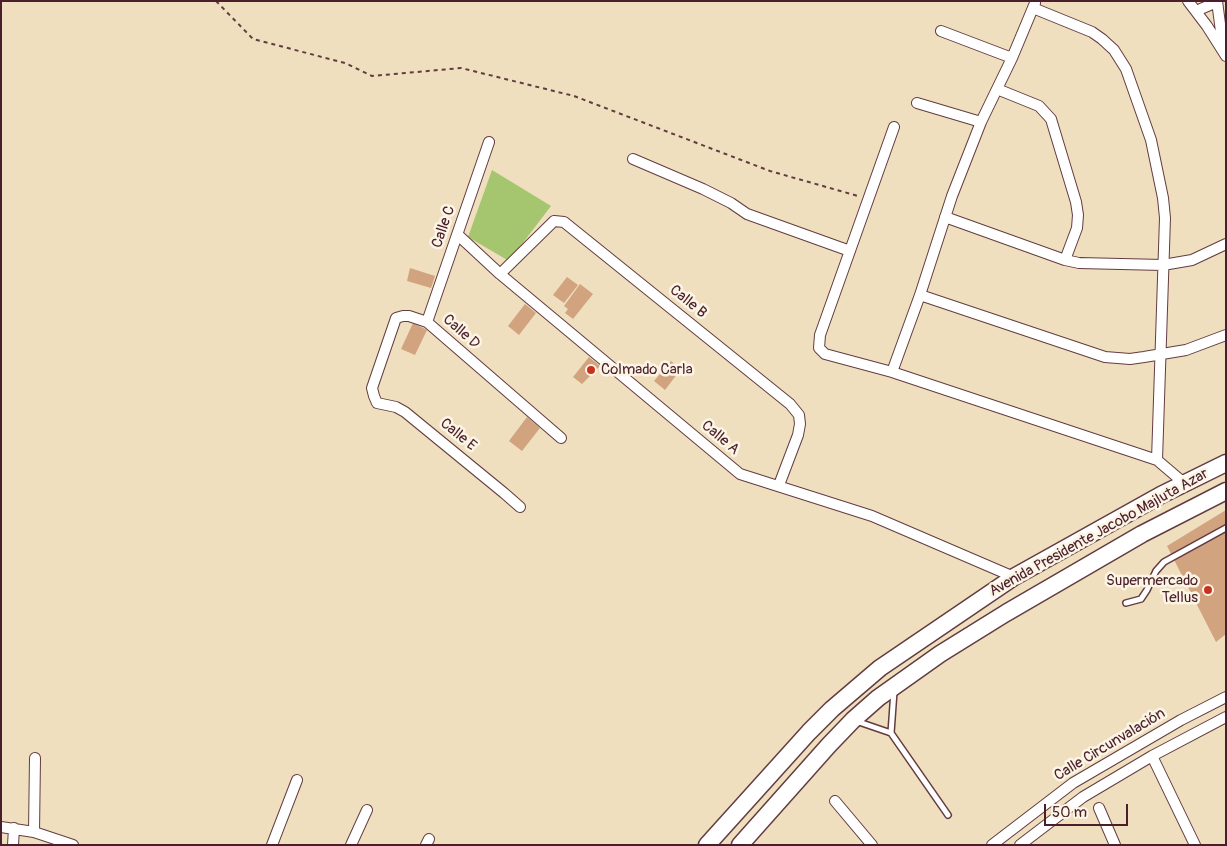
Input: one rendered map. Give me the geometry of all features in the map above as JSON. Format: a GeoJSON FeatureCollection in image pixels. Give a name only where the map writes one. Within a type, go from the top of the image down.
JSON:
{"type":"FeatureCollection","features":[{"type":"Feature","properties":{"kind":"main road","name":"Avenida Presidente Jacobo Majluta Azar"},"geometry":{"type":"LineString","coordinates":[[707,845],[766,778],[832,709],[880,668],[1014,577],[1184,483],[1226,463]]}},
{"type":"Feature","properties":{"kind":"main road","name":"Avenida Presidente Jacobo Majluta Azar"},"geometry":{"type":"LineString","coordinates":[[740,845],[853,720],[878,698],[940,654],[1006,612],[1142,534],[1226,492]]}},
{"type":"Feature","properties":{"kind":"street"},"geometry":{"type":"LineString","coordinates":[[1188,1],[1225,53]]}},
{"type":"Feature","properties":{"kind":"street"},"geometry":{"type":"LineString","coordinates":[[1196,11],[1217,1],[1225,53]]}},
{"type":"Feature","properties":{"kind":"street"},"geometry":{"type":"LineString","coordinates":[[892,372],[920,295],[945,217],[982,122],[1012,58],[1034,4],[1092,32],[1102,38],[1114,50],[1126,69],[1151,140],[1163,198],[1165,218],[1157,460]]}},
{"type":"Feature","properties":{"kind":"street"},"geometry":{"type":"LineString","coordinates":[[941,31],[1012,58]]}},
{"type":"Feature","properties":{"kind":"street"},"geometry":{"type":"LineString","coordinates":[[997,89],[1040,106],[1051,119],[1078,215],[1077,228],[1065,260]]}},
{"type":"Feature","properties":{"kind":"street"},"geometry":{"type":"LineString","coordinates":[[917,103],[982,122]]}},
{"type":"Feature","properties":{"kind":"street"},"geometry":{"type":"LineString","coordinates":[[894,127],[820,335],[819,348],[825,354],[892,372],[1157,460],[1184,483]]}},
{"type":"Feature","properties":{"kind":"street","name":"Calle C"},"geometry":{"type":"LineString","coordinates":[[427,322],[489,142]]}},
{"type":"Feature","properties":{"kind":"street"},"geometry":{"type":"LineString","coordinates":[[633,159],[703,188],[731,203],[746,214],[850,251]]}},
{"type":"Feature","properties":{"kind":"street"},"geometry":{"type":"LineString","coordinates":[[945,217],[1065,260],[1079,263],[1163,265],[1192,260],[1226,244]]}},
{"type":"Feature","properties":{"kind":"street","name":"Calle B"},"geometry":{"type":"LineString","coordinates":[[500,274],[554,221],[564,222],[790,404],[799,415],[798,435],[779,486]]}},
{"type":"Feature","properties":{"kind":"street","name":"Calle A"},"geometry":{"type":"LineString","coordinates":[[458,235],[500,274],[730,467],[746,477],[872,516],[1014,577]]}},
{"type":"Feature","properties":{"kind":"street"},"geometry":{"type":"LineString","coordinates":[[920,295],[1105,357],[1130,359],[1186,350],[1226,335]]}},
{"type":"Feature","properties":{"kind":"street","name":"Calle D"},"geometry":{"type":"LineString","coordinates":[[374,396],[372,388],[396,318],[408,316],[427,322],[561,438]]}},
{"type":"Feature","properties":{"kind":"street","name":"Calle E"},"geometry":{"type":"LineString","coordinates":[[374,396],[378,403],[396,407],[415,419],[520,507]]}},
{"type":"Feature","properties":{"kind":"street","name":"Calle Circunvalación"},"geometry":{"type":"LineString","coordinates":[[992,845],[1073,783],[1181,720],[1226,697]]}},
{"type":"Feature","properties":{"kind":"street","name":"Calle Circunvalación"},"geometry":{"type":"LineString","coordinates":[[1023,844],[1083,797],[1152,756],[1226,717]]}},
{"type":"Feature","properties":{"kind":"street"},"geometry":{"type":"LineString","coordinates":[[1152,756],[1196,845]]}},
{"type":"Feature","properties":{"kind":"street"},"geometry":{"type":"LineString","coordinates":[[34,832],[35,758]]}},
{"type":"Feature","properties":{"kind":"street"},"geometry":{"type":"LineString","coordinates":[[272,845],[297,780]]}},
{"type":"Feature","properties":{"kind":"street"},"geometry":{"type":"LineString","coordinates":[[834,801],[872,845]]}},
{"type":"Feature","properties":{"kind":"street"},"geometry":{"type":"LineString","coordinates":[[1099,808],[1115,845]]}},
{"type":"Feature","properties":{"kind":"street"},"geometry":{"type":"LineString","coordinates":[[351,845],[366,810]]}},
{"type":"Feature","properties":{"kind":"street"},"geometry":{"type":"LineString","coordinates":[[1,827],[34,832],[73,845]]}},
{"type":"Feature","properties":{"kind":"street"},"geometry":{"type":"LineString","coordinates":[[13,845],[14,828]]}},
{"type":"Feature","properties":{"kind":"lane"},"geometry":{"type":"LineString","coordinates":[[1126,603],[1141,599],[1148,590],[1156,571],[1164,562],[1226,528]]}},
{"type":"Feature","properties":{"kind":"lane"},"geometry":{"type":"LineString","coordinates":[[894,687],[892,733],[948,815]]}},
{"type":"Feature","properties":{"kind":"lane"},"geometry":{"type":"LineString","coordinates":[[853,720],[892,733]]}},
{"type":"Feature","properties":{"kind":"path"},"geometry":{"type":"LineString","coordinates":[[216,1],[253,39],[345,63],[372,76],[461,68],[574,96],[770,171],[868,199]]}},
{"type":"Feature","properties":{"kind":"green space"},"geometry":{"type":"Polygon","coordinates":[[[492,170],[551,206],[509,261],[468,237],[492,170]]]}},
{"type":"Feature","properties":{"kind":"building"},"geometry":{"type":"Polygon","coordinates":[[[410,268],[435,276],[431,288],[407,281],[410,268]]]}},
{"type":"Feature","properties":{"kind":"building"},"geometry":{"type":"Polygon","coordinates":[[[567,277],[578,285],[564,303],[553,295],[567,277]]]}},
{"type":"Feature","properties":{"kind":"building"},"geometry":{"type":"Polygon","coordinates":[[[580,284],[593,294],[573,319],[565,313],[568,309],[564,306],[580,284]]]}},
{"type":"Feature","properties":{"kind":"building"},"geometry":{"type":"Polygon","coordinates":[[[525,304],[536,313],[519,335],[508,326],[525,304]]]}},
{"type":"Feature","properties":{"kind":"building"},"geometry":{"type":"Polygon","coordinates":[[[413,323],[427,330],[415,355],[401,349],[413,323]]]}},
{"type":"Feature","properties":{"kind":"building"},"geometry":{"type":"Polygon","coordinates":[[[589,357],[600,366],[582,384],[573,377],[589,357]]]}},
{"type":"Feature","properties":{"kind":"building"},"geometry":{"type":"Polygon","coordinates":[[[671,361],[681,369],[665,390],[654,381],[671,361]]]}},
{"type":"Feature","properties":{"kind":"building"},"geometry":{"type":"Polygon","coordinates":[[[527,417],[540,428],[522,451],[509,441],[527,417]]]}},
{"type":"Feature","properties":{"kind":"building","name":"Supermercado Tellus"},"geometry":{"type":"Polygon","coordinates":[[[1226,510],[1226,634],[1216,642],[1167,546],[1226,510]]]}},
{"type":"Feature","properties":{"kind":"place","name":"Colmado Carla"},"geometry":{"type":"Point","coordinates":[591,370]}},
{"type":"Feature","properties":{"kind":"place","name":"Supermercado Tellus"},"geometry":{"type":"Point","coordinates":[1208,590]}}]}
